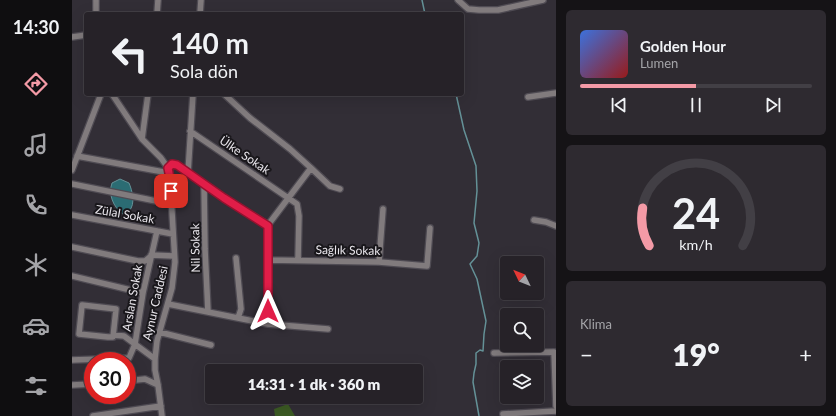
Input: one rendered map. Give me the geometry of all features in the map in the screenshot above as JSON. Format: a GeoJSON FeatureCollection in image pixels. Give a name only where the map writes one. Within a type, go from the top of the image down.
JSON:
{"type":"FeatureCollection","features":[{"type":"Feature","properties":{"kind":"street"},"geometry":{"type":"LineString","coordinates":[[96,0],[96,12]]}},
{"type":"Feature","properties":{"kind":"street"},"geometry":{"type":"LineString","coordinates":[[157,12],[158,0]]}},
{"type":"Feature","properties":{"kind":"street"},"geometry":{"type":"LineString","coordinates":[[200,12],[201,0]]}},
{"type":"Feature","properties":{"kind":"street"},"geometry":{"type":"LineString","coordinates":[[458,0],[468,9],[498,10],[543,0]]}},
{"type":"Feature","properties":{"kind":"street"},"geometry":{"type":"LineString","coordinates":[[72,37],[84,35]]}},
{"type":"Feature","properties":{"kind":"street"},"geometry":{"type":"LineString","coordinates":[[528,97],[556,93]]}},
{"type":"Feature","properties":{"kind":"street"},"geometry":{"type":"LineString","coordinates":[[72,170],[74,161],[78,156],[100,96]]}},
{"type":"Feature","properties":{"kind":"street"},"geometry":{"type":"LineString","coordinates":[[113,96],[142,139],[161,158],[168,170]]}},
{"type":"Feature","properties":{"kind":"street"},"geometry":{"type":"LineString","coordinates":[[142,139],[148,96]]}},
{"type":"Feature","properties":{"kind":"street"},"geometry":{"type":"LineString","coordinates":[[188,173],[194,96]]}},
{"type":"Feature","properties":{"kind":"street"},"geometry":{"type":"LineString","coordinates":[[226,96],[330,186],[340,189]]}},
{"type":"Feature","properties":{"kind":"street","name":"Ülke Sokak"},"geometry":{"type":"LineString","coordinates":[[190,131],[288,198]]}},
{"type":"Feature","properties":{"kind":"street"},"geometry":{"type":"LineString","coordinates":[[78,156],[168,170]]}},
{"type":"Feature","properties":{"kind":"street"},"geometry":{"type":"LineString","coordinates":[[168,170],[172,164],[177,165],[224,198],[268,226]]}},
{"type":"Feature","properties":{"kind":"street"},"geometry":{"type":"LineString","coordinates":[[268,324],[268,226],[311,168]]}},
{"type":"Feature","properties":{"kind":"street","name":"Aynur Caddesi"},"geometry":{"type":"LineString","coordinates":[[162,416],[155,370],[155,359],[159,332],[172,288],[175,262],[168,170]]}},
{"type":"Feature","properties":{"kind":"street"},"geometry":{"type":"LineString","coordinates":[[72,184],[171,204]]}},
{"type":"Feature","properties":{"kind":"street","name":"Nil Sokak"},"geometry":{"type":"LineString","coordinates":[[204,184],[208,312]]}},
{"type":"Feature","properties":{"kind":"street"},"geometry":{"type":"LineString","coordinates":[[288,198],[297,204],[299,216],[298,260]]}},
{"type":"Feature","properties":{"kind":"street"},"geometry":{"type":"LineString","coordinates":[[379,262],[383,209]]}},
{"type":"Feature","properties":{"kind":"street","name":"Zülal Sokak"},"geometry":{"type":"LineString","coordinates":[[72,215],[173,234]]}},
{"type":"Feature","properties":{"kind":"street"},"geometry":{"type":"LineString","coordinates":[[534,220],[546,222],[556,226]]}},
{"type":"Feature","properties":{"kind":"street","name":"Sağlık Sokak"},"geometry":{"type":"LineString","coordinates":[[268,260],[379,262],[427,266],[430,228]]}},
{"type":"Feature","properties":{"kind":"street","name":"Arslan Sokak"},"geometry":{"type":"LineString","coordinates":[[135,344],[143,293],[157,231]]}},
{"type":"Feature","properties":{"kind":"street"},"geometry":{"type":"LineString","coordinates":[[72,247],[138,261],[146,261],[151,256],[174,256]]}},
{"type":"Feature","properties":{"kind":"street"},"geometry":{"type":"LineString","coordinates":[[236,258],[241,310],[238,318]]}},
{"type":"Feature","properties":{"kind":"street"},"geometry":{"type":"LineString","coordinates":[[72,276],[143,293]]}},
{"type":"Feature","properties":{"kind":"street"},"geometry":{"type":"LineString","coordinates":[[168,304],[268,324],[328,329]]}},
{"type":"Feature","properties":{"kind":"street"},"geometry":{"type":"LineString","coordinates":[[113,335],[116,309],[82,305],[79,334],[108,337],[113,337],[113,335],[124,336],[155,359]]}},
{"type":"Feature","properties":{"kind":"street"},"geometry":{"type":"LineString","coordinates":[[159,332],[211,345]]}},
{"type":"Feature","properties":{"kind":"street"},"geometry":{"type":"LineString","coordinates":[[72,360],[129,358],[135,344]]}},
{"type":"Feature","properties":{"kind":"street"},"geometry":{"type":"LineString","coordinates":[[494,353],[554,352],[556,406]]}},
{"type":"Feature","properties":{"kind":"street"},"geometry":{"type":"LineString","coordinates":[[136,380],[145,380],[158,385]]}},
{"type":"Feature","properties":{"kind":"street"},"geometry":{"type":"LineString","coordinates":[[72,385],[84,384]]}},
{"type":"Feature","properties":{"kind":"street"},"geometry":{"type":"LineString","coordinates":[[93,416],[161,406]]}},
{"type":"Feature","properties":{"kind":"street"},"geometry":{"type":"LineString","coordinates":[[503,414],[556,411]]}},
{"type":"Feature","properties":{"kind":"green space"},"geometry":{"type":"Polygon","coordinates":[[[288,404],[295,416],[275,416],[274,409],[288,404]]]}},
{"type":"Feature","properties":{"kind":"water"},"geometry":{"type":"Polygon","coordinates":[[[120,179],[129,183],[133,197],[131,208],[123,214],[116,208],[111,196],[112,183],[120,179]]]}},
{"type":"Feature","properties":{"kind":"waterway"},"geometry":{"type":"LineString","coordinates":[[422,0],[425,12]]}},
{"type":"Feature","properties":{"kind":"waterway"},"geometry":{"type":"LineString","coordinates":[[456,96],[464,130],[476,166],[477,191],[474,223],[479,243],[477,256],[470,264],[477,279],[486,321],[483,351],[480,350],[476,353],[473,382],[479,416]]}},
{"type":"Feature","properties":{"kind":"route"},"geometry":{"type":"LineString","coordinates":[[171,191],[168,168],[172,164],[177,165],[224,198],[268,226],[268,311]]}}]}
